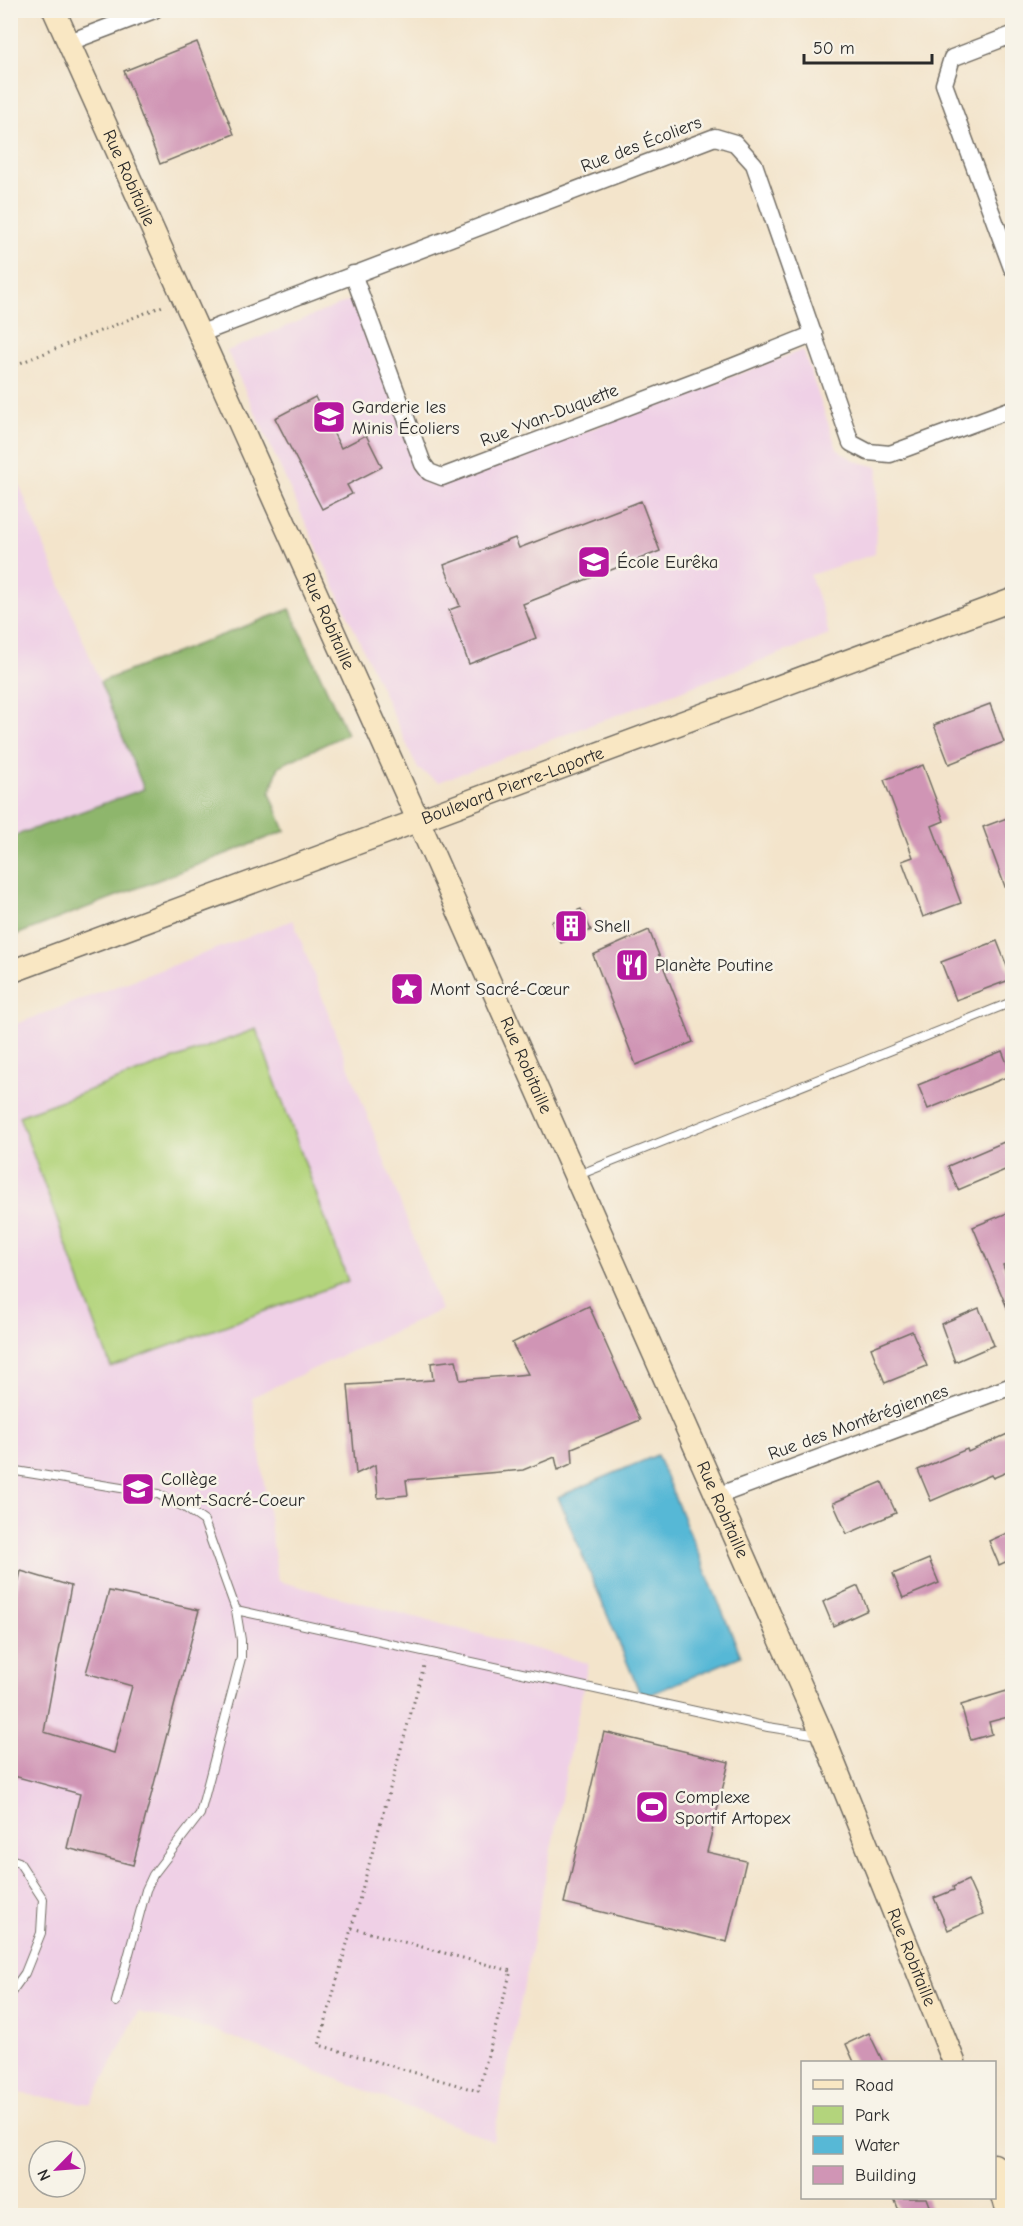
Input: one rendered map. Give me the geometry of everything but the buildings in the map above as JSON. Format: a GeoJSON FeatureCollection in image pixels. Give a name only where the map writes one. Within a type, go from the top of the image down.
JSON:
{"type":"FeatureCollection","features":[{"type":"Feature","properties":{"kind":"street","name":"Rue Robitaille"},"geometry":{"type":"LineString","coordinates":[[54,10],[418,820],[823,1736],[954,2061]]}},
{"type":"Feature","properties":{"kind":"street"},"geometry":{"type":"LineString","coordinates":[[67,43],[154,10]]}},
{"type":"Feature","properties":{"kind":"street"},"geometry":{"type":"LineString","coordinates":[[1012,35],[952,58],[944,84],[1012,268]]}},
{"type":"Feature","properties":{"kind":"street","name":"Rue des Écoliers"},"geometry":{"type":"LineString","coordinates":[[199,334],[715,137],[735,143],[754,164],[851,443],[868,452],[890,454],[1012,409]]}},
{"type":"Feature","properties":{"kind":"street","name":"Rue Yvan-Duquette"},"geometry":{"type":"LineString","coordinates":[[353,274],[423,464],[429,472],[442,477],[732,368],[814,334]]}},
{"type":"Feature","properties":{"kind":"street","name":"Boulevard Pierre-Laporte"},"geometry":{"type":"LineString","coordinates":[[10,972],[1012,600]]}},
{"type":"Feature","properties":{"kind":"street","name":"Rue des Montérégiennes"},"geometry":{"type":"LineString","coordinates":[[717,1496],[1012,1386]]}},
{"type":"Feature","properties":{"kind":"street"},"geometry":{"type":"LineString","coordinates":[[996,2171],[1010,2216]]}},
{"type":"Feature","properties":{"kind":"lane"},"geometry":{"type":"LineString","coordinates":[[576,1177],[1012,1002]]}},
{"type":"Feature","properties":{"kind":"lane"},"geometry":{"type":"LineString","coordinates":[[10,1470],[158,1494],[184,1507],[204,1521],[236,1610],[241,1658],[200,1815],[153,1875],[146,1890],[116,2002]]}},
{"type":"Feature","properties":{"kind":"lane"},"geometry":{"type":"LineString","coordinates":[[236,1610],[768,1727],[823,1736]]}},
{"type":"Feature","properties":{"kind":"lane"},"geometry":{"type":"LineString","coordinates":[[10,1859],[19,1863],[43,1899],[41,1933],[25,1973],[10,1994]]}},
{"type":"Feature","properties":{"kind":"path"},"geometry":{"type":"LineString","coordinates":[[10,367],[183,298]]}},
{"type":"Feature","properties":{"kind":"path"},"geometry":{"type":"LineString","coordinates":[[351,1928],[511,1971],[478,2091],[319,2045],[351,1928],[428,1652]]}},
{"type":"Feature","properties":{"kind":"shaded area","name":"École Eurêka"},"geometry":{"type":"Polygon","coordinates":[[[353,299],[428,483],[446,483],[803,350],[837,449],[855,461],[878,467],[875,554],[810,575],[829,635],[439,782],[418,769],[227,351],[353,299]]]}},
{"type":"Feature","properties":{"kind":"shaded area"},"geometry":{"type":"Polygon","coordinates":[[[10,462],[144,789],[11,837],[10,837],[10,462]]]}},
{"type":"Feature","properties":{"kind":"shaded area","name":"Collège Mont-Sacré-Coeur"},"geometry":{"type":"Polygon","coordinates":[[[293,920],[441,1310],[252,1397],[278,1581],[588,1663],[493,2141],[216,2031],[138,2012],[91,2104],[11,2092],[11,1026],[293,920]]]}},
{"type":"Feature","properties":{"kind":"green space"},"geometry":{"type":"Polygon","coordinates":[[[290,609],[347,734],[279,766],[270,793],[285,831],[11,937],[11,837],[144,789],[100,682],[290,609]]]}},
{"type":"Feature","properties":{"kind":"green space"},"geometry":{"type":"Polygon","coordinates":[[[256,1029],[348,1281],[111,1367],[19,1116],[256,1029]]]}},
{"type":"Feature","properties":{"kind":"water"},"geometry":{"type":"Polygon","coordinates":[[[657,1455],[741,1656],[642,1698],[558,1497],[657,1455]]]}},
{"type":"Feature","properties":{"kind":"place","name":"Garderie les Minis Écoliers"},"geometry":{"type":"Point","coordinates":[329,417]}},
{"type":"Feature","properties":{"kind":"place","name":"École Eurêka"},"geometry":{"type":"Point","coordinates":[594,562]}},
{"type":"Feature","properties":{"kind":"place","name":"Shell"},"geometry":{"type":"Point","coordinates":[571,926]}},
{"type":"Feature","properties":{"kind":"place","name":"Planète Poutine"},"geometry":{"type":"Point","coordinates":[632,965]}},
{"type":"Feature","properties":{"kind":"place","name":"Mont Sacré-Cœur"},"geometry":{"type":"Point","coordinates":[407,989]}},
{"type":"Feature","properties":{"kind":"place","name":"Collège Mont-Sacré-Coeur"},"geometry":{"type":"Point","coordinates":[138,1489]}},
{"type":"Feature","properties":{"kind":"place","name":"Complexe Sportif Artopex"},"geometry":{"type":"Point","coordinates":[652,1807]}}]}
